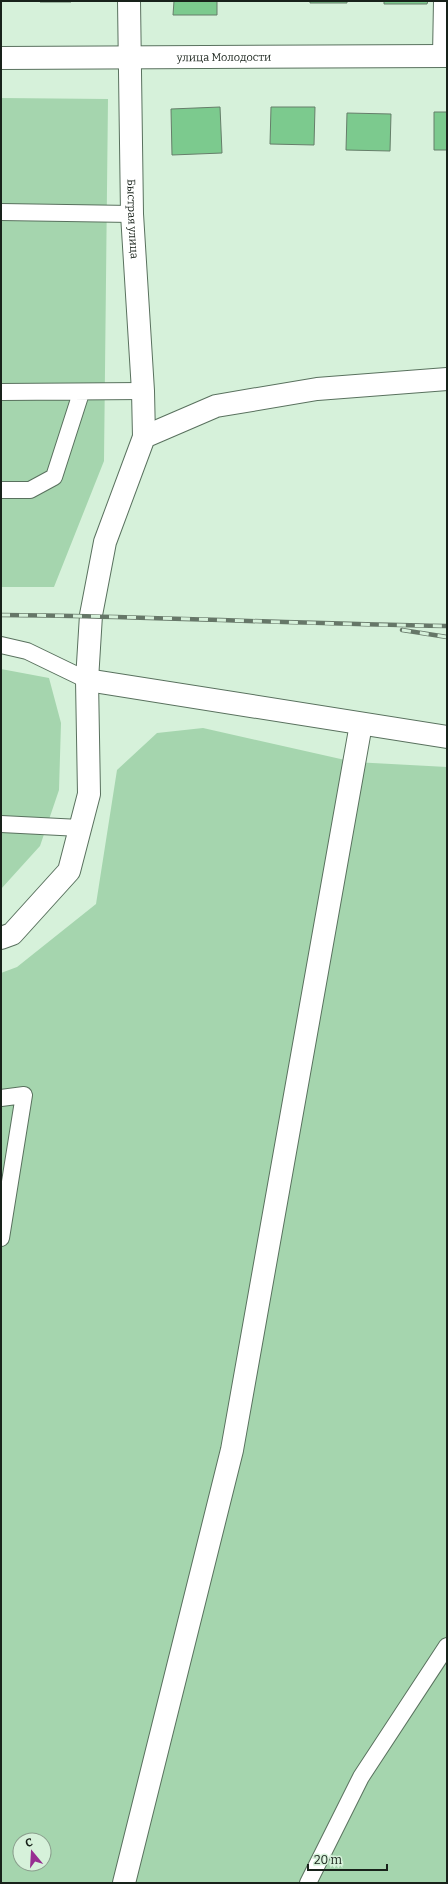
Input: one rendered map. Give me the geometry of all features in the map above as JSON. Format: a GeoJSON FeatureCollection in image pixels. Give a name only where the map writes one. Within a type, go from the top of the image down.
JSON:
{"type":"FeatureCollection","features":[{"type":"Feature","properties":{"kind":"street","name":"Быстрая улица"},"geometry":{"type":"LineString","coordinates":[[129,1],[132,214],[143,391],[144,437]]}},
{"type":"Feature","properties":{"kind":"street","name":"улица Молодости"},"geometry":{"type":"LineString","coordinates":[[1,58],[444,56]]}},
{"type":"Feature","properties":{"kind":"street"},"geometry":{"type":"LineString","coordinates":[[1,938],[12,934],[69,871],[89,794],[87,680],[91,615],[105,542],[144,437],[216,406],[317,389],[447,379]]}},
{"type":"Feature","properties":{"kind":"street"},"geometry":{"type":"LineString","coordinates":[[87,680],[447,737]]}},
{"type":"Feature","properties":{"kind":"street"},"geometry":{"type":"LineString","coordinates":[[124,1883],[232,1450],[361,724]]}},
{"type":"Feature","properties":{"kind":"lane"},"geometry":{"type":"LineString","coordinates":[[442,1],[444,56]]}},
{"type":"Feature","properties":{"kind":"lane"},"geometry":{"type":"LineString","coordinates":[[1,212],[132,214]]}},
{"type":"Feature","properties":{"kind":"lane"},"geometry":{"type":"LineString","coordinates":[[1,392],[81,393],[143,391]]}},
{"type":"Feature","properties":{"kind":"lane"},"geometry":{"type":"LineString","coordinates":[[1,490],[30,490],[54,477],[81,393]]}},
{"type":"Feature","properties":{"kind":"lane"},"geometry":{"type":"LineString","coordinates":[[1,644],[28,651],[87,680]]}},
{"type":"Feature","properties":{"kind":"lane"},"geometry":{"type":"LineString","coordinates":[[1,824],[80,828]]}},
{"type":"Feature","properties":{"kind":"lane"},"geometry":{"type":"LineString","coordinates":[[1,1098],[24,1096],[1,1238]]}},
{"type":"Feature","properties":{"kind":"lane"},"geometry":{"type":"LineString","coordinates":[[308,1883],[361,1777],[447,1646]]}},
{"type":"Feature","properties":{"kind":"green space"},"geometry":{"type":"Polygon","coordinates":[[[1,98],[108,99],[104,461],[54,587],[1,587],[1,98]]]}},
{"type":"Feature","properties":{"kind":"green space"},"geometry":{"type":"Polygon","coordinates":[[[1,669],[49,678],[61,723],[59,790],[40,846],[1,889],[1,669]]]}},
{"type":"Feature","properties":{"kind":"green space"},"geometry":{"type":"Polygon","coordinates":[[[203,728],[354,762],[447,767],[447,1883],[1,1883],[1,973],[17,967],[96,904],[117,770],[157,733],[203,728]]]}},
{"type":"Feature","properties":{"kind":"building"},"geometry":{"type":"Polygon","coordinates":[[[71,1],[71,2],[40,2],[71,1]]]}},
{"type":"Feature","properties":{"kind":"building"},"geometry":{"type":"Polygon","coordinates":[[[174,1],[217,1],[217,15],[173,15],[174,1]]]}},
{"type":"Feature","properties":{"kind":"building"},"geometry":{"type":"Polygon","coordinates":[[[310,1],[347,1],[347,3],[310,3],[310,1]]]}},
{"type":"Feature","properties":{"kind":"building"},"geometry":{"type":"Polygon","coordinates":[[[384,1],[428,1],[427,4],[384,4],[384,1]]]}},
{"type":"Feature","properties":{"kind":"building"},"geometry":{"type":"Polygon","coordinates":[[[220,107],[222,153],[172,155],[171,109],[220,107]]]}},
{"type":"Feature","properties":{"kind":"building"},"geometry":{"type":"Polygon","coordinates":[[[271,107],[315,107],[314,145],[270,144],[271,107]]]}},
{"type":"Feature","properties":{"kind":"building"},"geometry":{"type":"Polygon","coordinates":[[[434,112],[447,112],[447,150],[434,150],[434,112]]]}},
{"type":"Feature","properties":{"kind":"building"},"geometry":{"type":"Polygon","coordinates":[[[347,113],[391,114],[390,151],[346,150],[347,113]]]}},
{"type":"Feature","properties":{"kind":"railway"},"geometry":{"type":"LineString","coordinates":[[1,615],[447,626]]}},
{"type":"Feature","properties":{"kind":"railway"},"geometry":{"type":"LineString","coordinates":[[402,630],[447,637]]}}]}
